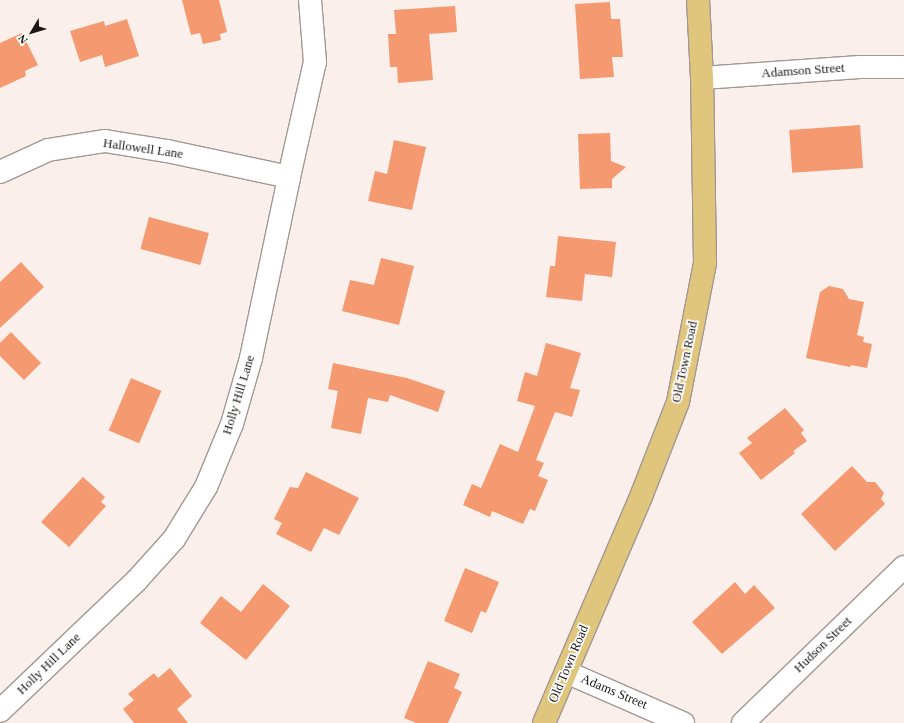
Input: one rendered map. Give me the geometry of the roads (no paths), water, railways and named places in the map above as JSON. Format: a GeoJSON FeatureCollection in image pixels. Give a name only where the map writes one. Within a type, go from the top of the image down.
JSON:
{"type":"FeatureCollection","features":[{"type":"Feature","properties":{"kind":"main road","name":"Old Town Road"},"geometry":{"type":"LineString","coordinates":[[544,723],[642,494],[678,402],[705,263],[702,78],[698,0]]}},
{"type":"Feature","properties":{"kind":"street","name":"Holly Hill Lane"},"geometry":{"type":"LineString","coordinates":[[0,711],[137,580],[174,539],[206,487],[232,424],[251,358],[315,62],[310,0]]}},
{"type":"Feature","properties":{"kind":"street","name":"Adamson Street"},"geometry":{"type":"LineString","coordinates":[[702,78],[860,67],[904,67]]}},
{"type":"Feature","properties":{"kind":"street","name":"Hallowell Lane"},"geometry":{"type":"LineString","coordinates":[[0,172],[48,150],[106,141],[167,151],[289,177]]}},
{"type":"Feature","properties":{"kind":"street","name":"Hudson Street"},"geometry":{"type":"LineString","coordinates":[[742,723],[904,567]]}},
{"type":"Feature","properties":{"kind":"street","name":"Adams Street"},"geometry":{"type":"LineString","coordinates":[[566,672],[683,723]]}}]}
